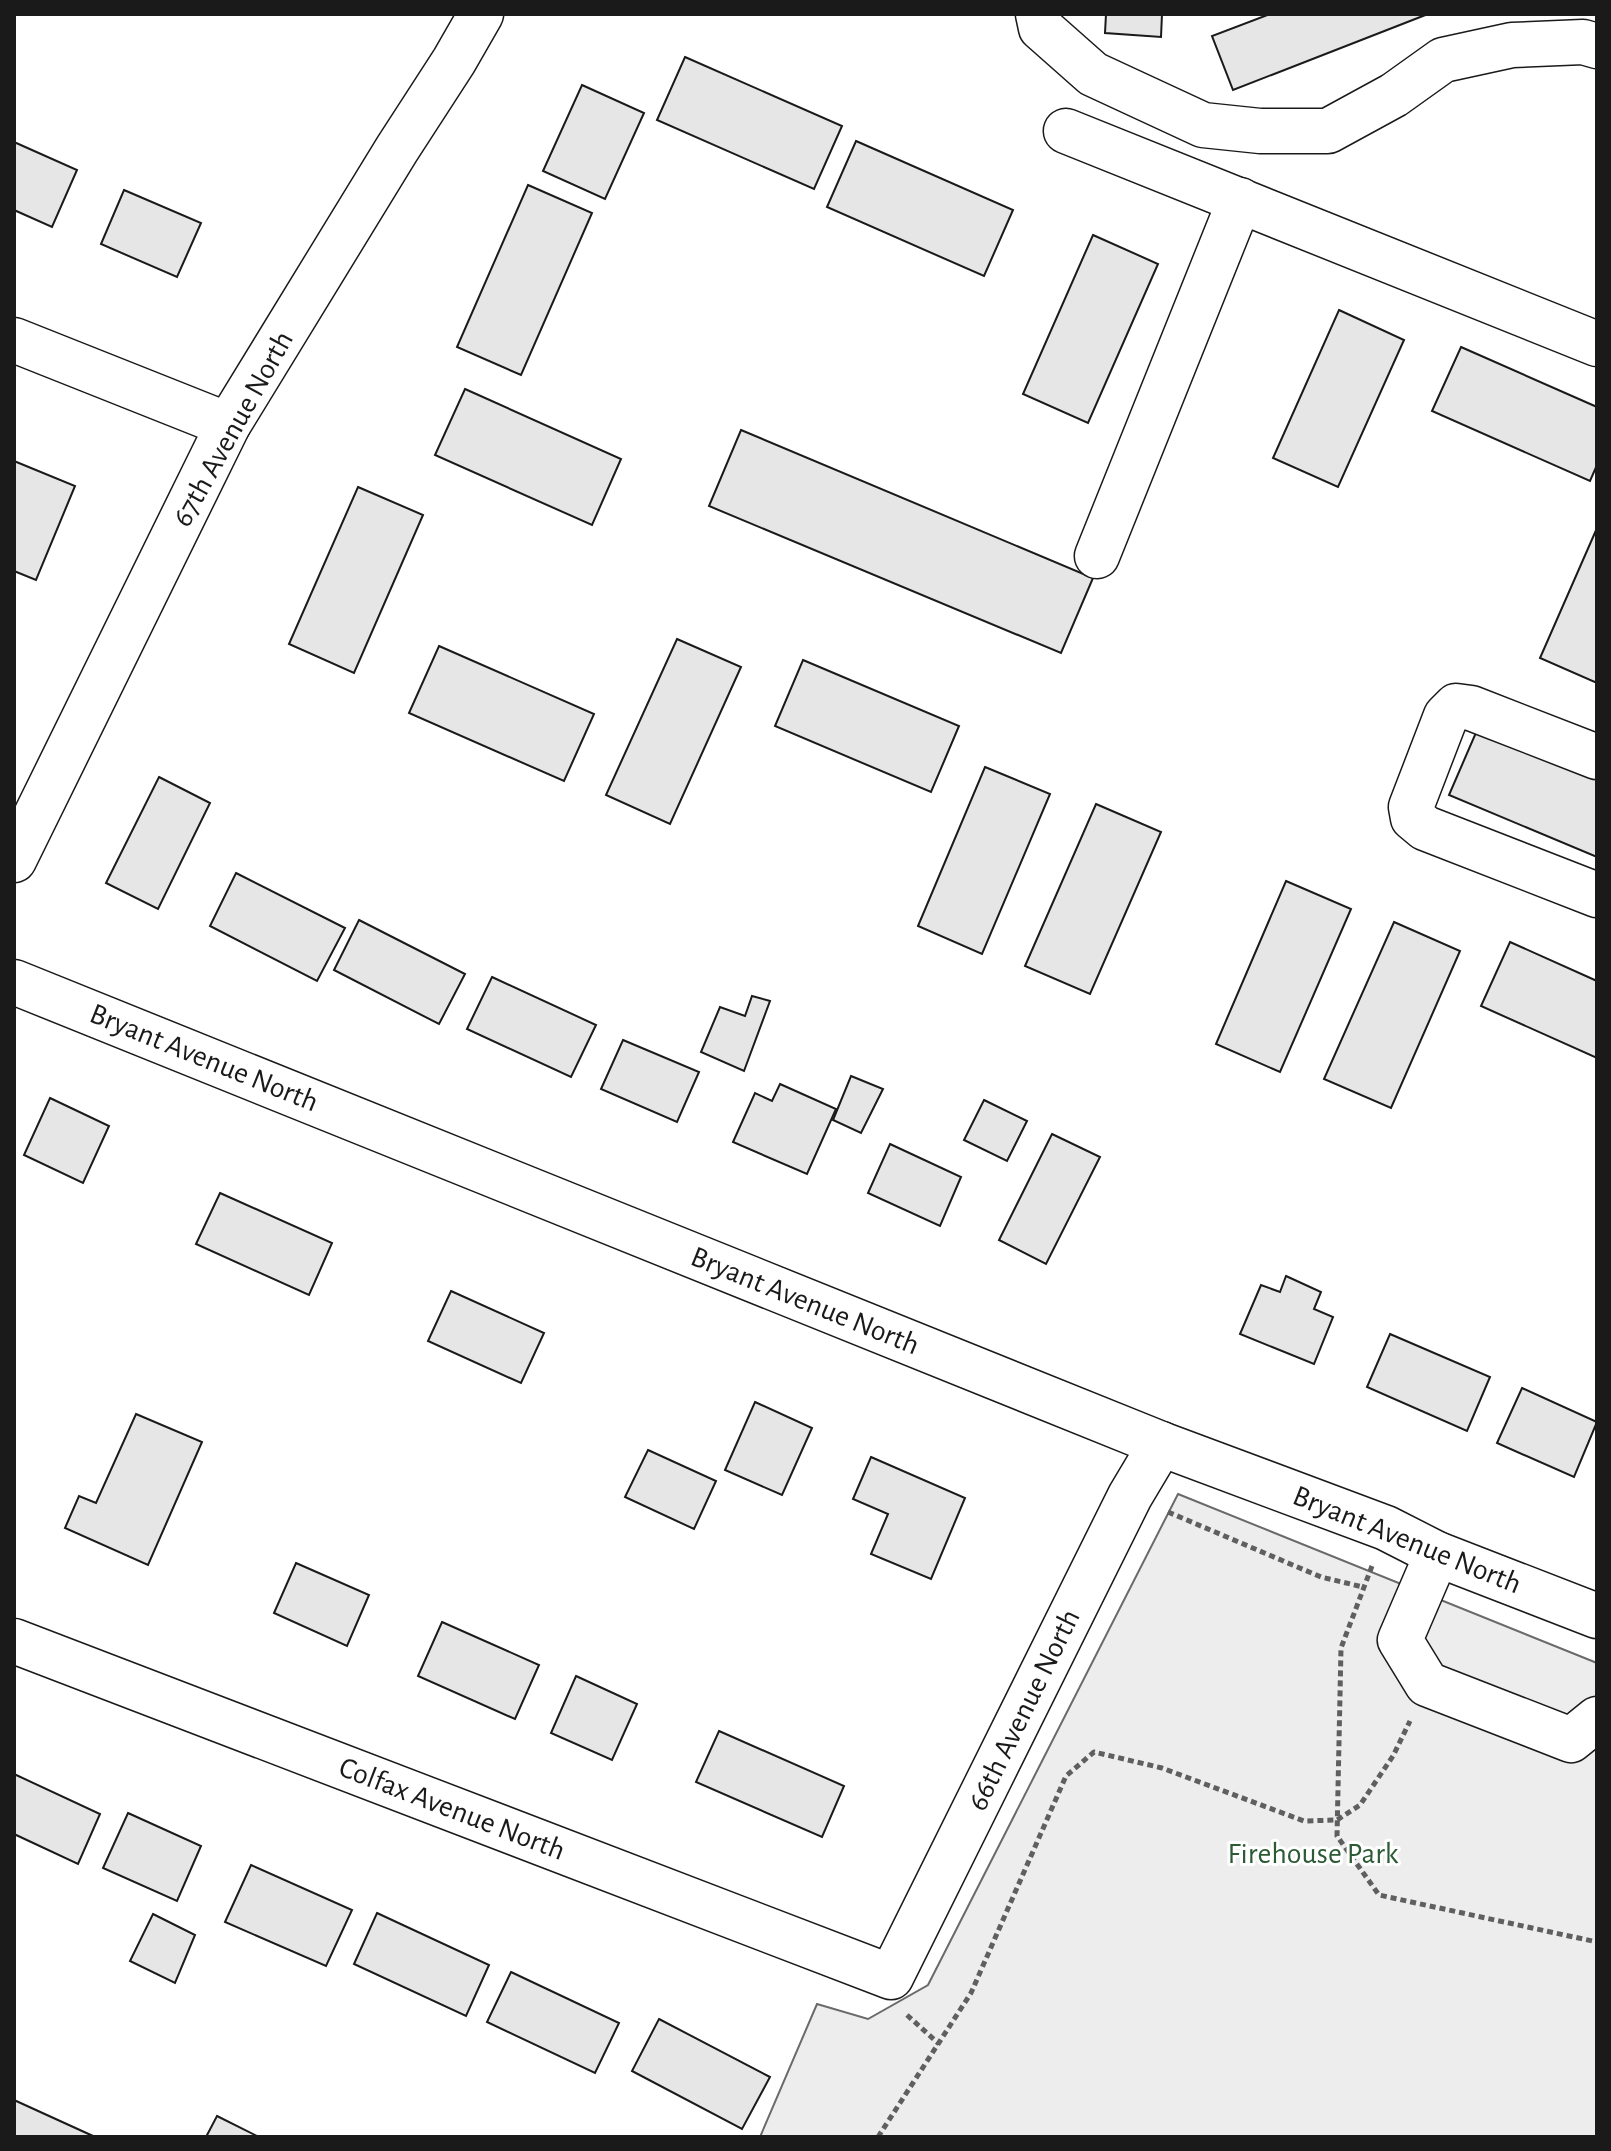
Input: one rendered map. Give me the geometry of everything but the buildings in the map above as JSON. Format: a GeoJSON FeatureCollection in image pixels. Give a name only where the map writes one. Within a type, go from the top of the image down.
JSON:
{"type":"FeatureCollection","features":[{"type":"Feature","properties":{"kind":"street","name":"67th Avenue North"},"geometry":{"type":"LineString","coordinates":[[14,860],[228,425],[481,14]]}},
{"type":"Feature","properties":{"kind":"street"},"geometry":{"type":"LineString","coordinates":[[1038,14],[1041,28],[1093,74],[1203,125],[1260,131],[1328,131],[1394,95],[1443,60],[1512,45],[1583,42],[1597,46]]}},
{"type":"Feature","properties":{"kind":"street"},"geometry":{"type":"LineString","coordinates":[[1066,131],[1597,344]]}},
{"type":"Feature","properties":{"kind":"street"},"geometry":{"type":"LineString","coordinates":[[1097,556],[1240,200]]}},
{"type":"Feature","properties":{"kind":"street"},"geometry":{"type":"LineString","coordinates":[[14,340],[228,425]]}},
{"type":"Feature","properties":{"kind":"street"},"geometry":{"type":"LineString","coordinates":[[1597,757],[1471,708],[1456,706],[1446,716],[1411,807],[1413,818],[1425,828],[1597,895]]}},
{"type":"Feature","properties":{"kind":"street","name":"Bryant Avenue North"},"geometry":{"type":"LineString","coordinates":[[14,982],[1161,1444],[1386,1528],[1437,1554],[1597,1616]]}},
{"type":"Feature","properties":{"kind":"street","name":"66th Avenue North"},"geometry":{"type":"LineString","coordinates":[[891,1977],[1130,1496],[1161,1444]]}},
{"type":"Feature","properties":{"kind":"street"},"geometry":{"type":"LineString","coordinates":[[1437,1554],[1400,1640],[1427,1684],[1571,1740],[1597,1719]]}},
{"type":"Feature","properties":{"kind":"street","name":"Colfax Avenue North"},"geometry":{"type":"LineString","coordinates":[[14,1641],[891,1977]]}},
{"type":"Feature","properties":{"kind":"path"},"geometry":{"type":"LineString","coordinates":[[1130,1496],[1321,1577],[1364,1587]]}},
{"type":"Feature","properties":{"kind":"path"},"geometry":{"type":"LineString","coordinates":[[1386,1528],[1341,1648],[1337,1836],[1379,1895],[1597,1942]]}},
{"type":"Feature","properties":{"kind":"path"},"geometry":{"type":"LineString","coordinates":[[878,2137],[971,1993],[1066,1776],[1094,1752],[1162,1768],[1304,1821],[1337,1820],[1360,1805],[1393,1756],[1427,1684]]}},
{"type":"Feature","properties":{"kind":"shaded area","name":"Firehouse Park"},"geometry":{"type":"Polygon","coordinates":[[[1178,1494],[1597,1663],[1597,2137],[760,2137],[817,2004],[868,2019],[928,1985],[1178,1494]]]}}]}
